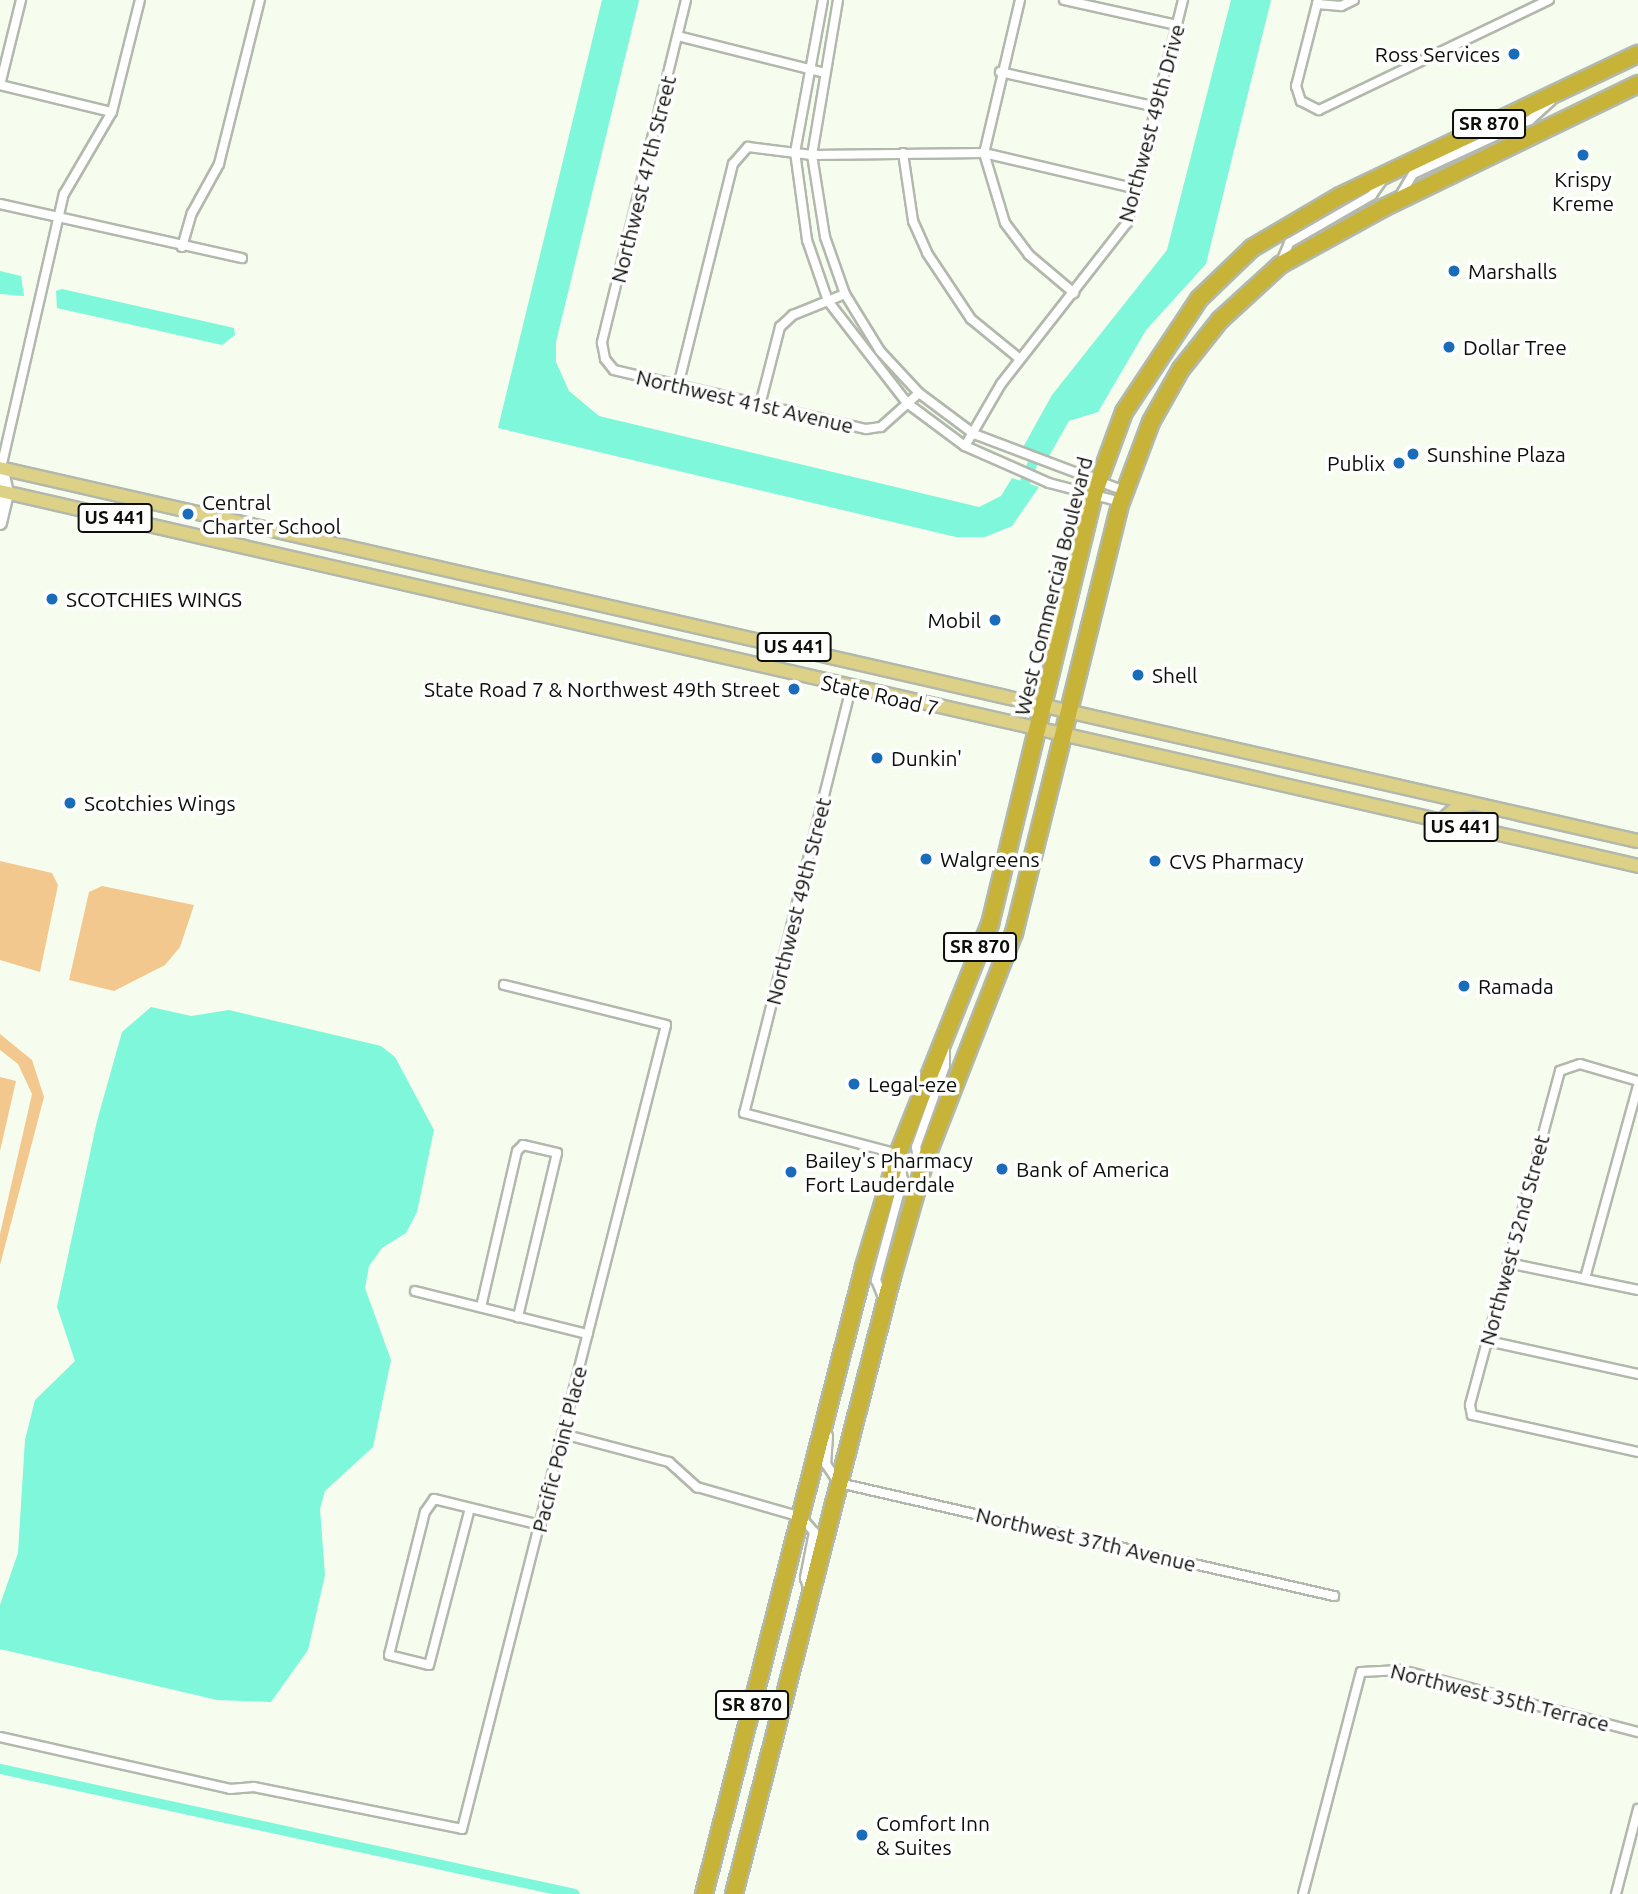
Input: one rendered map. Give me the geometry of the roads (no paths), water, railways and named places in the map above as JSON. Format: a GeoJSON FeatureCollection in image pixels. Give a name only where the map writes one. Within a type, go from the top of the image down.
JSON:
{"type":"FeatureCollection","features":[{"type":"Feature","properties":{"kind":"highway","name":"West Commercial Boulevard"},"geometry":{"type":"LineString","coordinates":[[704,1894],[827,1413],[898,1154],[990,924],[1096,489],[1124,412],[1199,299],[1252,248],[1388,172],[1638,54]]}},
{"type":"Feature","properties":{"kind":"highway","name":"West Commercial Boulevard"},"geometry":{"type":"LineString","coordinates":[[734,1894],[885,1302],[921,1175],[1014,933],[1066,738],[1123,496],[1150,422],[1181,369],[1220,320],[1280,265],[1397,201],[1638,84]]}},
{"type":"Feature","properties":{"kind":"main road","name":"State Road 7"},"geometry":{"type":"LineString","coordinates":[[0,469],[1073,709],[1638,841]]}},
{"type":"Feature","properties":{"kind":"main road","name":"State Road 7"},"geometry":{"type":"LineString","coordinates":[[3,492],[1038,732],[1638,866]]}},
{"type":"Feature","properties":{"kind":"main road"},"geometry":{"type":"LineString","coordinates":[[1440,822],[1457,807],[1478,803]]}},
{"type":"Feature","properties":{"kind":"street"},"geometry":{"type":"LineString","coordinates":[[21,0],[0,85],[112,112]]}},
{"type":"Feature","properties":{"kind":"street"},"geometry":{"type":"LineString","coordinates":[[0,523],[3,492],[0,469],[58,217],[73,175],[112,112],[140,0]]}},
{"type":"Feature","properties":{"kind":"street"},"geometry":{"type":"LineString","coordinates":[[182,247],[192,213],[219,164],[260,0]]}},
{"type":"Feature","properties":{"kind":"street","name":"Northwest 47th Street"},"geometry":{"type":"LineString","coordinates":[[605,359],[602,342],[686,0]]}},
{"type":"Feature","properties":{"kind":"street"},"geometry":{"type":"LineString","coordinates":[[823,0],[807,69],[795,152],[807,240],[828,301],[907,403],[965,446],[1009,468],[1049,483],[1096,489],[1123,496]]}},
{"type":"Feature","properties":{"kind":"street"},"geometry":{"type":"LineString","coordinates":[[838,0],[821,72],[812,155],[825,237],[845,294],[880,351],[919,393],[974,434],[1096,489]]}},
{"type":"Feature","properties":{"kind":"street"},"geometry":{"type":"LineString","coordinates":[[1020,0],[1000,72],[984,153],[1005,223],[1029,255],[1074,293]]}},
{"type":"Feature","properties":{"kind":"street"},"geometry":{"type":"LineString","coordinates":[[1064,0],[1177,25]]}},
{"type":"Feature","properties":{"kind":"street","name":"Northwest 49th Drive"},"geometry":{"type":"LineString","coordinates":[[965,446],[1020,359],[1114,246],[1137,189],[1183,0]]}},
{"type":"Feature","properties":{"kind":"street"},"geometry":{"type":"LineString","coordinates":[[1354,0],[1341,6],[1318,2],[1296,86],[1301,101],[1319,110],[1549,0]]}},
{"type":"Feature","properties":{"kind":"street"},"geometry":{"type":"LineString","coordinates":[[678,36],[821,72]]}},
{"type":"Feature","properties":{"kind":"street"},"geometry":{"type":"LineString","coordinates":[[1000,72],[1156,107]]}},
{"type":"Feature","properties":{"kind":"street","name":"West Commercial Boulevard"},"geometry":{"type":"LineString","coordinates":[[1397,201],[1413,174],[1530,120],[1567,88]]}},
{"type":"Feature","properties":{"kind":"street"},"geometry":{"type":"LineString","coordinates":[[678,386],[733,164],[739,153],[761,145],[812,155],[984,153],[1137,189]]}},
{"type":"Feature","properties":{"kind":"street"},"geometry":{"type":"LineString","coordinates":[[904,153],[913,221],[943,282],[971,319],[1020,359]]}},
{"type":"Feature","properties":{"kind":"street","name":"West Commercial Boulevard"},"geometry":{"type":"LineString","coordinates":[[1280,265],[1289,243],[1372,195],[1388,172]]}},
{"type":"Feature","properties":{"kind":"street"},"geometry":{"type":"LineString","coordinates":[[0,204],[182,247],[242,258]]}},
{"type":"Feature","properties":{"kind":"street"},"geometry":{"type":"LineString","coordinates":[[760,405],[780,327],[845,294]]}},
{"type":"Feature","properties":{"kind":"street","name":"Northwest 41st Avenue"},"geometry":{"type":"LineString","coordinates":[[605,359],[614,370],[866,429],[881,427],[919,393]]}},
{"type":"Feature","properties":{"kind":"street","name":"Northwest 49th Street"},"geometry":{"type":"LineString","coordinates":[[851,688],[744,1114],[898,1154]]}},
{"type":"Feature","properties":{"kind":"street","name":"Pacific Point Place"},"geometry":{"type":"LineString","coordinates":[[0,1737],[230,1789],[254,1787],[462,1829],[666,1024],[504,985]]}},
{"type":"Feature","properties":{"kind":"street","name":"West Commercial Boulevard"},"geometry":{"type":"LineString","coordinates":[[921,1175],[916,1147],[949,1051],[942,1039]]}},
{"type":"Feature","properties":{"kind":"street","name":"Northwest 52nd Street"},"geometry":{"type":"LineString","coordinates":[[1638,1083],[1580,1064],[1563,1066],[1508,1263],[1472,1415],[1638,1452]]}},
{"type":"Feature","properties":{"kind":"street"},"geometry":{"type":"LineString","coordinates":[[1584,1278],[1638,1083]]}},
{"type":"Feature","properties":{"kind":"street"},"geometry":{"type":"LineString","coordinates":[[481,1307],[517,1151],[523,1145],[557,1153],[519,1317]]}},
{"type":"Feature","properties":{"kind":"street","name":"West Commercial Boulevard"},"geometry":{"type":"LineString","coordinates":[[885,1302],[876,1286],[903,1179],[898,1154]]}},
{"type":"Feature","properties":{"kind":"street"},"geometry":{"type":"LineString","coordinates":[[1508,1263],[1638,1290]]}},
{"type":"Feature","properties":{"kind":"street"},"geometry":{"type":"LineString","coordinates":[[415,1291],[589,1334]]}},
{"type":"Feature","properties":{"kind":"street"},"geometry":{"type":"LineString","coordinates":[[1488,1341],[1638,1374]]}},
{"type":"Feature","properties":{"kind":"street","name":"West Commercial Boulevard"},"geometry":{"type":"LineString","coordinates":[[827,1413],[826,1464],[839,1483]]}},
{"type":"Feature","properties":{"kind":"street"},"geometry":{"type":"LineString","coordinates":[[563,1434],[669,1462],[696,1487],[801,1517]]}},
{"type":"Feature","properties":{"kind":"street","name":"Northwest 37th Avenue"},"geometry":{"type":"LineString","coordinates":[[839,1483],[1334,1596]]}},
{"type":"Feature","properties":{"kind":"street"},"geometry":{"type":"LineString","coordinates":[[470,1508],[429,1665],[389,1655],[425,1512],[434,1499],[541,1525]]}},
{"type":"Feature","properties":{"kind":"street","name":"West Commercial Boulevard"},"geometry":{"type":"LineString","coordinates":[[801,1517],[814,1532],[805,1578],[810,1594]]}},
{"type":"Feature","properties":{"kind":"street","name":"Northwest 35th Terrace"},"geometry":{"type":"LineString","coordinates":[[1303,1894],[1362,1672],[1401,1670],[1638,1732]]}},
{"type":"Feature","properties":{"kind":"street"},"geometry":{"type":"LineString","coordinates":[[1616,1894],[1638,1810]]}},
{"type":"Feature","properties":{"kind":"waterway"},"geometry":{"type":"LineString","coordinates":[[1020,494],[1039,448]]}},
{"type":"Feature","properties":{"kind":"waterway"},"geometry":{"type":"LineString","coordinates":[[0,1769],[575,1894]]}},
{"type":"Feature","properties":{"kind":"place","name":"Ross Services"},"geometry":{"type":"Point","coordinates":[1514,54]}},
{"type":"Feature","properties":{"kind":"place","name":"Krispy Kreme"},"geometry":{"type":"Point","coordinates":[1583,155]}},
{"type":"Feature","properties":{"kind":"place","name":"Marshalls"},"geometry":{"type":"Point","coordinates":[1454,271]}},
{"type":"Feature","properties":{"kind":"place","name":"Dollar Tree"},"geometry":{"type":"Point","coordinates":[1449,347]}},
{"type":"Feature","properties":{"kind":"place","name":"Sunshine Plaza"},"geometry":{"type":"Point","coordinates":[1413,454]}},
{"type":"Feature","properties":{"kind":"place","name":"Publix"},"geometry":{"type":"Point","coordinates":[1399,463]}},
{"type":"Feature","properties":{"kind":"place","name":"Central Charter School"},"geometry":{"type":"Point","coordinates":[188,514]}},
{"type":"Feature","properties":{"kind":"place","name":"SCOTCHIES WINGS"},"geometry":{"type":"Point","coordinates":[52,599]}},
{"type":"Feature","properties":{"kind":"place","name":"Mobil"},"geometry":{"type":"Point","coordinates":[995,620]}},
{"type":"Feature","properties":{"kind":"place","name":"Shell"},"geometry":{"type":"Point","coordinates":[1138,675]}},
{"type":"Feature","properties":{"kind":"place","name":"State Road 7 & Northwest 49th Street"},"geometry":{"type":"Point","coordinates":[794,689]}},
{"type":"Feature","properties":{"kind":"place","name":"Dunkin'"},"geometry":{"type":"Point","coordinates":[877,758]}},
{"type":"Feature","properties":{"kind":"place","name":"Scotchies Wings"},"geometry":{"type":"Point","coordinates":[70,803]}},
{"type":"Feature","properties":{"kind":"place","name":"Walgreens"},"geometry":{"type":"Point","coordinates":[926,859]}},
{"type":"Feature","properties":{"kind":"place","name":"CVS Pharmacy"},"geometry":{"type":"Point","coordinates":[1155,861]}},
{"type":"Feature","properties":{"kind":"place","name":"Ramada"},"geometry":{"type":"Point","coordinates":[1464,986]}},
{"type":"Feature","properties":{"kind":"place","name":"Legal-eze"},"geometry":{"type":"Point","coordinates":[854,1084]}},
{"type":"Feature","properties":{"kind":"place","name":"Bank of America"},"geometry":{"type":"Point","coordinates":[1002,1169]}},
{"type":"Feature","properties":{"kind":"place","name":"Bailey's Pharmacy Fort Lauderdale"},"geometry":{"type":"Point","coordinates":[791,1172]}},
{"type":"Feature","properties":{"kind":"place","name":"Comfort Inn & Suites"},"geometry":{"type":"Point","coordinates":[862,1835]}}]}
